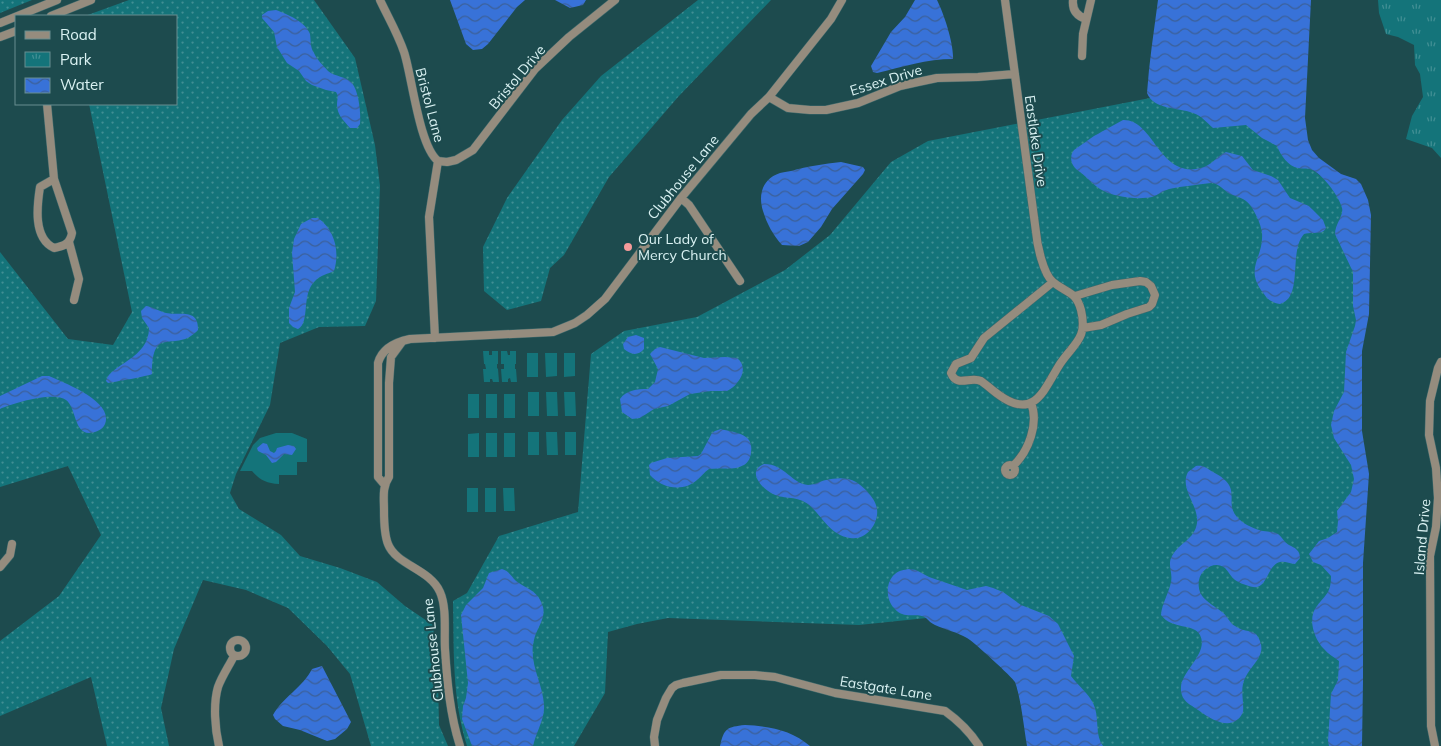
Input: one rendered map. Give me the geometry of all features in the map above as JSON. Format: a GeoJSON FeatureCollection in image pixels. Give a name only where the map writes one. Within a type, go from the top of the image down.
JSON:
{"type":"FeatureCollection","features":[{"type":"Feature","properties":{"kind":"street"},"geometry":{"type":"LineString","coordinates":[[20,15],[57,0]]}},
{"type":"Feature","properties":{"kind":"street"},"geometry":{"type":"LineString","coordinates":[[54,15],[91,0]]}},
{"type":"Feature","properties":{"kind":"street","name":"Bristol Lane"},"geometry":{"type":"LineString","coordinates":[[380,0],[404,53],[420,123],[431,154],[438,161],[429,217],[434,338]]}},
{"type":"Feature","properties":{"kind":"street","name":"Bristol Drive"},"geometry":{"type":"LineString","coordinates":[[438,161],[456,160],[469,154],[536,69],[569,37],[615,0]]}},
{"type":"Feature","properties":{"kind":"street","name":"Clubhouse Lane"},"geometry":{"type":"LineString","coordinates":[[384,484],[378,477],[378,363],[384,350],[410,339],[553,332],[588,316],[605,299],[681,198],[751,114],[769,97],[831,19],[842,0]]}},
{"type":"Feature","properties":{"kind":"street","name":"Eastlake Drive"},"geometry":{"type":"LineString","coordinates":[[1005,0],[1036,237],[1045,268],[1053,282]]}},
{"type":"Feature","properties":{"kind":"street"},"geometry":{"type":"LineString","coordinates":[[1072,0],[1074,11],[1086,19]]}},
{"type":"Feature","properties":{"kind":"street"},"geometry":{"type":"LineString","coordinates":[[1082,56],[1083,34],[1091,0]]}},
{"type":"Feature","properties":{"kind":"street"},"geometry":{"type":"LineString","coordinates":[[0,23],[15,17]]}},
{"type":"Feature","properties":{"kind":"street"},"geometry":{"type":"LineString","coordinates":[[0,37],[15,31]]}},
{"type":"Feature","properties":{"kind":"street","name":"Essex Drive"},"geometry":{"type":"LineString","coordinates":[[769,97],[788,108],[826,110],[858,102],[900,86],[937,78],[1015,74]]}},
{"type":"Feature","properties":{"kind":"street"},"geometry":{"type":"LineString","coordinates":[[48,105],[54,179],[70,221],[72,233],[69,242],[79,279],[74,300]]}},
{"type":"Feature","properties":{"kind":"street"},"geometry":{"type":"LineString","coordinates":[[54,179],[40,187],[38,208],[40,232],[43,240],[54,248],[69,242]]}},
{"type":"Feature","properties":{"kind":"street"},"geometry":{"type":"LineString","coordinates":[[681,198],[689,206],[740,281]]}},
{"type":"Feature","properties":{"kind":"street"},"geometry":{"type":"LineString","coordinates":[[1075,296],[1112,285],[1140,281],[1146,282],[1151,286],[1155,295],[1149,308],[1127,314],[1101,326],[1083,328]]}},
{"type":"Feature","properties":{"kind":"street"},"geometry":{"type":"LineString","coordinates":[[1053,282],[1075,296],[1080,308],[1083,328],[1081,337],[1060,364],[1048,388],[1039,398],[1032,403],[1013,403],[981,382],[975,380],[961,382],[953,377],[951,372],[956,364],[971,358],[984,338],[1053,282]]}},
{"type":"Feature","properties":{"kind":"street","name":"Clubhouse Lane"},"geometry":{"type":"LineString","coordinates":[[402,342],[391,358],[388,403],[389,477],[384,484],[384,516],[388,545],[404,560],[431,578],[442,596],[449,694],[455,733],[460,746]]}},
{"type":"Feature","properties":{"kind":"street","name":"Island Drive"},"geometry":{"type":"LineString","coordinates":[[1435,746],[1430,726],[1430,556],[1436,527],[1438,498],[1436,468],[1429,435],[1430,401],[1441,362]]}},
{"type":"Feature","properties":{"kind":"street"},"geometry":{"type":"LineString","coordinates":[[1013,466],[1021,459],[1033,430],[1035,415],[1032,403]]}},
{"type":"Feature","properties":{"kind":"street"},"geometry":{"type":"LineString","coordinates":[[0,567],[10,555],[12,544]]}},
{"type":"Feature","properties":{"kind":"street"},"geometry":{"type":"LineString","coordinates":[[1431,610],[1441,610]]}},
{"type":"Feature","properties":{"kind":"street"},"geometry":{"type":"LineString","coordinates":[[220,746],[216,730],[217,692],[234,656]]}},
{"type":"Feature","properties":{"kind":"street","name":"Eastgate Lane"},"geometry":{"type":"LineString","coordinates":[[655,746],[655,725],[666,698],[676,685],[700,678],[721,675],[775,677],[835,693],[945,711],[957,719],[980,746]]}},
{"type":"Feature","properties":{"kind":"green space"},"geometry":{"type":"Polygon","coordinates":[[[0,0],[32,0],[0,13],[0,0]]]}},
{"type":"Feature","properties":{"kind":"green space"},"geometry":{"type":"Polygon","coordinates":[[[129,0],[314,0],[355,58],[375,145],[380,186],[376,301],[365,326],[319,327],[280,343],[270,405],[236,474],[230,493],[239,509],[281,535],[300,556],[377,582],[405,606],[433,625],[438,679],[439,725],[448,746],[371,746],[350,674],[327,646],[288,608],[246,590],[203,580],[174,649],[161,708],[169,746],[107,746],[91,677],[0,716],[0,641],[59,596],[101,535],[68,466],[0,487],[0,252],[68,339],[113,345],[132,312],[89,105],[178,105],[178,15],[88,15],[129,0]]]}},
{"type":"Feature","properties":{"kind":"green space"},"geometry":{"type":"Polygon","coordinates":[[[698,0],[771,0],[678,97],[609,177],[564,255],[550,268],[541,301],[507,310],[484,291],[483,247],[507,198],[562,120],[601,76],[698,0]]]}},
{"type":"Feature","properties":{"kind":"green space"},"geometry":{"type":"Polygon","coordinates":[[[1378,0],[1441,0],[1441,158],[1432,148],[1406,139],[1412,116],[1423,97],[1420,74],[1415,65],[1414,45],[1398,37],[1386,34],[1379,13],[1378,0]]]}},
{"type":"Feature","properties":{"kind":"green space"},"geometry":{"type":"Polygon","coordinates":[[[1181,92],[1228,102],[1348,198],[1360,225],[1355,746],[1080,746],[1070,697],[946,616],[859,625],[668,618],[637,624],[608,632],[605,693],[574,746],[467,746],[456,692],[453,601],[467,593],[499,536],[578,512],[591,354],[624,331],[697,317],[785,270],[830,235],[891,162],[928,141],[1181,92]]]}},
{"type":"Feature","properties":{"kind":"green space"},"geometry":{"type":"Polygon","coordinates":[[[483,351],[489,351],[489,355],[492,355],[492,351],[498,351],[497,368],[499,382],[493,382],[490,379],[490,382],[484,382],[483,369],[486,369],[483,351]]]}},
{"type":"Feature","properties":{"kind":"green space"},"geometry":{"type":"Polygon","coordinates":[[[501,351],[507,351],[508,355],[510,355],[510,351],[516,351],[515,369],[517,382],[511,382],[510,378],[508,382],[502,382],[501,369],[504,369],[504,364],[501,364],[501,351]]]}},
{"type":"Feature","properties":{"kind":"green space"},"geometry":{"type":"Polygon","coordinates":[[[527,353],[538,353],[538,377],[527,377],[527,353]]]}},
{"type":"Feature","properties":{"kind":"green space"},"geometry":{"type":"Polygon","coordinates":[[[545,353],[557,353],[557,376],[546,377],[545,353]]]}},
{"type":"Feature","properties":{"kind":"green space"},"geometry":{"type":"Polygon","coordinates":[[[564,353],[575,353],[575,376],[564,377],[564,353]]]}},
{"type":"Feature","properties":{"kind":"green space"},"geometry":{"type":"Polygon","coordinates":[[[528,392],[539,392],[539,416],[528,416],[528,392]]]}},
{"type":"Feature","properties":{"kind":"green space"},"geometry":{"type":"Polygon","coordinates":[[[546,392],[557,392],[558,416],[547,416],[546,392]]]}},
{"type":"Feature","properties":{"kind":"green space"},"geometry":{"type":"Polygon","coordinates":[[[564,392],[575,392],[576,416],[565,416],[564,392]]]}},
{"type":"Feature","properties":{"kind":"green space"},"geometry":{"type":"Polygon","coordinates":[[[468,394],[479,394],[479,418],[468,418],[468,394]]]}},
{"type":"Feature","properties":{"kind":"green space"},"geometry":{"type":"Polygon","coordinates":[[[486,394],[497,394],[497,418],[486,418],[486,394]]]}},
{"type":"Feature","properties":{"kind":"green space"},"geometry":{"type":"Polygon","coordinates":[[[504,394],[515,394],[515,418],[504,418],[504,394]]]}},
{"type":"Feature","properties":{"kind":"green space"},"geometry":{"type":"Polygon","coordinates":[[[528,432],[539,432],[539,455],[528,455],[528,432]]]}},
{"type":"Feature","properties":{"kind":"green space"},"geometry":{"type":"Polygon","coordinates":[[[546,432],[557,432],[558,455],[547,455],[546,432]]]}},
{"type":"Feature","properties":{"kind":"green space"},"geometry":{"type":"Polygon","coordinates":[[[565,432],[576,432],[576,455],[565,455],[565,432]]]}},
{"type":"Feature","properties":{"kind":"green space"},"geometry":{"type":"Polygon","coordinates":[[[276,433],[292,433],[307,439],[307,462],[297,462],[297,475],[279,475],[279,484],[270,483],[258,477],[252,471],[240,471],[253,445],[260,438],[276,433]]]}},
{"type":"Feature","properties":{"kind":"green space"},"geometry":{"type":"Polygon","coordinates":[[[479,433],[479,457],[468,457],[468,434],[479,433]]]}},
{"type":"Feature","properties":{"kind":"green space"},"geometry":{"type":"Polygon","coordinates":[[[486,433],[497,433],[497,457],[486,457],[486,433]]]}},
{"type":"Feature","properties":{"kind":"green space"},"geometry":{"type":"Polygon","coordinates":[[[504,433],[515,433],[515,457],[504,457],[504,433]]]}},
{"type":"Feature","properties":{"kind":"green space"},"geometry":{"type":"Polygon","coordinates":[[[467,488],[478,488],[478,512],[467,512],[467,488]]]}},
{"type":"Feature","properties":{"kind":"green space"},"geometry":{"type":"Polygon","coordinates":[[[485,488],[496,488],[496,512],[485,512],[485,488]]]}},
{"type":"Feature","properties":{"kind":"green space"},"geometry":{"type":"Polygon","coordinates":[[[503,488],[514,488],[515,511],[504,511],[503,488]]]}},
{"type":"Feature","properties":{"kind":"water"},"geometry":{"type":"Polygon","coordinates":[[[450,0],[525,0],[517,7],[488,44],[482,49],[473,50],[466,44],[450,0]]]}},
{"type":"Feature","properties":{"kind":"water"},"geometry":{"type":"Polygon","coordinates":[[[555,0],[586,0],[583,5],[570,8],[555,0]]]}},
{"type":"Feature","properties":{"kind":"water"},"geometry":{"type":"Polygon","coordinates":[[[915,0],[937,0],[948,29],[953,59],[924,62],[877,73],[873,72],[871,66],[891,32],[905,17],[915,0]]]}},
{"type":"Feature","properties":{"kind":"water"},"geometry":{"type":"Polygon","coordinates":[[[1158,0],[1311,0],[1305,118],[1308,140],[1312,150],[1319,158],[1341,174],[1356,179],[1361,184],[1368,200],[1371,215],[1369,314],[1362,351],[1362,431],[1369,474],[1363,563],[1362,746],[1329,746],[1331,694],[1338,680],[1339,661],[1327,652],[1317,640],[1312,616],[1329,590],[1331,576],[1321,565],[1313,562],[1309,554],[1319,541],[1337,532],[1337,511],[1351,492],[1354,479],[1351,465],[1334,438],[1331,425],[1334,411],[1344,392],[1346,352],[1356,320],[1353,306],[1353,272],[1335,234],[1342,214],[1342,208],[1334,191],[1320,175],[1310,169],[1298,168],[1288,163],[1277,146],[1262,138],[1246,125],[1213,128],[1196,114],[1160,105],[1150,98],[1147,93],[1158,0]]]}},
{"type":"Feature","properties":{"kind":"water"},"geometry":{"type":"Polygon","coordinates":[[[276,10],[291,16],[305,26],[310,34],[312,48],[318,60],[328,71],[352,83],[358,97],[360,109],[360,124],[357,128],[350,128],[340,115],[337,109],[338,97],[336,92],[312,85],[306,81],[299,71],[287,63],[277,47],[274,32],[262,18],[262,15],[268,11],[276,10]]]}},
{"type":"Feature","properties":{"kind":"water"},"geometry":{"type":"Polygon","coordinates":[[[1123,120],[1134,122],[1143,129],[1167,158],[1177,166],[1189,169],[1204,167],[1226,152],[1242,156],[1253,170],[1278,180],[1290,198],[1309,206],[1323,220],[1326,228],[1322,232],[1304,234],[1299,242],[1294,284],[1292,293],[1287,300],[1280,304],[1269,300],[1258,285],[1255,270],[1262,242],[1262,233],[1254,211],[1243,199],[1211,183],[1169,189],[1146,198],[1118,196],[1100,189],[1075,168],[1071,159],[1074,150],[1123,120]]]}},
{"type":"Feature","properties":{"kind":"water"},"geometry":{"type":"Polygon","coordinates":[[[841,162],[863,167],[865,170],[832,209],[821,227],[808,242],[799,246],[782,245],[771,229],[763,211],[761,194],[765,183],[781,173],[816,165],[841,162]]]}},
{"type":"Feature","properties":{"kind":"water"},"geometry":{"type":"Polygon","coordinates":[[[312,218],[318,218],[329,229],[335,242],[336,264],[334,271],[320,277],[311,286],[308,293],[304,320],[298,329],[289,323],[289,308],[295,292],[292,253],[294,239],[301,224],[312,218]]]}},
{"type":"Feature","properties":{"kind":"water"},"geometry":{"type":"Polygon","coordinates":[[[146,306],[171,314],[191,315],[195,318],[198,330],[181,340],[160,344],[153,358],[152,374],[108,383],[106,381],[109,375],[143,347],[149,328],[142,318],[141,311],[146,306]]]}},
{"type":"Feature","properties":{"kind":"water"},"geometry":{"type":"Polygon","coordinates":[[[636,335],[644,338],[644,349],[637,354],[629,353],[624,349],[623,344],[628,337],[636,335]]]}},
{"type":"Feature","properties":{"kind":"water"},"geometry":{"type":"Polygon","coordinates":[[[660,347],[704,358],[737,358],[741,362],[743,371],[739,381],[727,391],[690,394],[668,406],[654,409],[640,418],[632,419],[622,412],[620,399],[629,392],[648,389],[655,382],[658,369],[650,354],[660,347]]]}},
{"type":"Feature","properties":{"kind":"water"},"geometry":{"type":"Polygon","coordinates":[[[42,376],[49,376],[65,383],[95,401],[102,408],[106,416],[104,426],[93,432],[84,432],[80,429],[69,403],[60,398],[43,397],[0,409],[0,396],[42,376]]]}},
{"type":"Feature","properties":{"kind":"water"},"geometry":{"type":"Polygon","coordinates":[[[721,429],[747,437],[750,441],[751,454],[745,464],[736,468],[709,469],[692,484],[680,487],[667,486],[650,475],[649,465],[651,463],[667,458],[698,456],[701,454],[712,433],[721,429]]]}},
{"type":"Feature","properties":{"kind":"water"},"geometry":{"type":"Polygon","coordinates":[[[263,443],[267,444],[270,451],[274,453],[277,448],[288,445],[294,446],[296,449],[292,455],[284,454],[276,462],[272,463],[266,455],[258,451],[257,448],[263,443]]]}},
{"type":"Feature","properties":{"kind":"water"},"geometry":{"type":"Polygon","coordinates":[[[764,464],[783,470],[802,484],[808,485],[838,478],[856,482],[863,487],[876,505],[877,515],[874,526],[866,534],[856,538],[850,538],[837,533],[809,505],[800,500],[778,496],[764,488],[758,480],[756,471],[764,464]]]}},
{"type":"Feature","properties":{"kind":"water"},"geometry":{"type":"Polygon","coordinates":[[[1196,466],[1207,468],[1223,478],[1228,484],[1231,490],[1234,513],[1241,521],[1257,529],[1278,534],[1287,544],[1297,550],[1300,555],[1295,564],[1280,562],[1276,564],[1270,570],[1264,582],[1257,587],[1237,581],[1225,568],[1217,565],[1205,569],[1200,576],[1199,586],[1202,596],[1224,614],[1233,625],[1256,634],[1260,642],[1260,654],[1243,684],[1243,712],[1239,718],[1230,723],[1224,723],[1206,716],[1190,705],[1182,696],[1182,681],[1198,655],[1202,642],[1197,631],[1171,623],[1161,615],[1171,582],[1170,566],[1172,556],[1196,528],[1197,516],[1187,491],[1186,478],[1188,472],[1196,466]]]}},
{"type":"Feature","properties":{"kind":"water"},"geometry":{"type":"Polygon","coordinates":[[[502,569],[538,597],[544,611],[535,636],[533,657],[543,697],[544,710],[533,746],[472,746],[462,719],[468,683],[461,615],[466,605],[483,588],[489,573],[502,569]]]}},
{"type":"Feature","properties":{"kind":"water"},"geometry":{"type":"Polygon","coordinates":[[[909,569],[967,590],[986,586],[993,588],[1003,592],[1021,605],[1049,616],[1058,624],[1074,656],[1071,676],[1093,703],[1098,733],[1103,746],[1027,746],[1019,696],[1013,679],[967,638],[935,625],[922,616],[902,614],[891,605],[888,596],[888,586],[892,577],[902,570],[909,569]]]}},
{"type":"Feature","properties":{"kind":"water"},"geometry":{"type":"Polygon","coordinates":[[[322,666],[351,722],[347,729],[335,739],[327,741],[300,730],[283,726],[273,715],[312,669],[322,666]]]}},
{"type":"Feature","properties":{"kind":"water"},"geometry":{"type":"Polygon","coordinates":[[[745,725],[779,730],[795,736],[810,746],[720,746],[723,735],[727,730],[745,725]]]}},
{"type":"Feature","properties":{"kind":"place","name":"Our Lady of Mercy Church"},"geometry":{"type":"Point","coordinates":[628,247]}}]}
